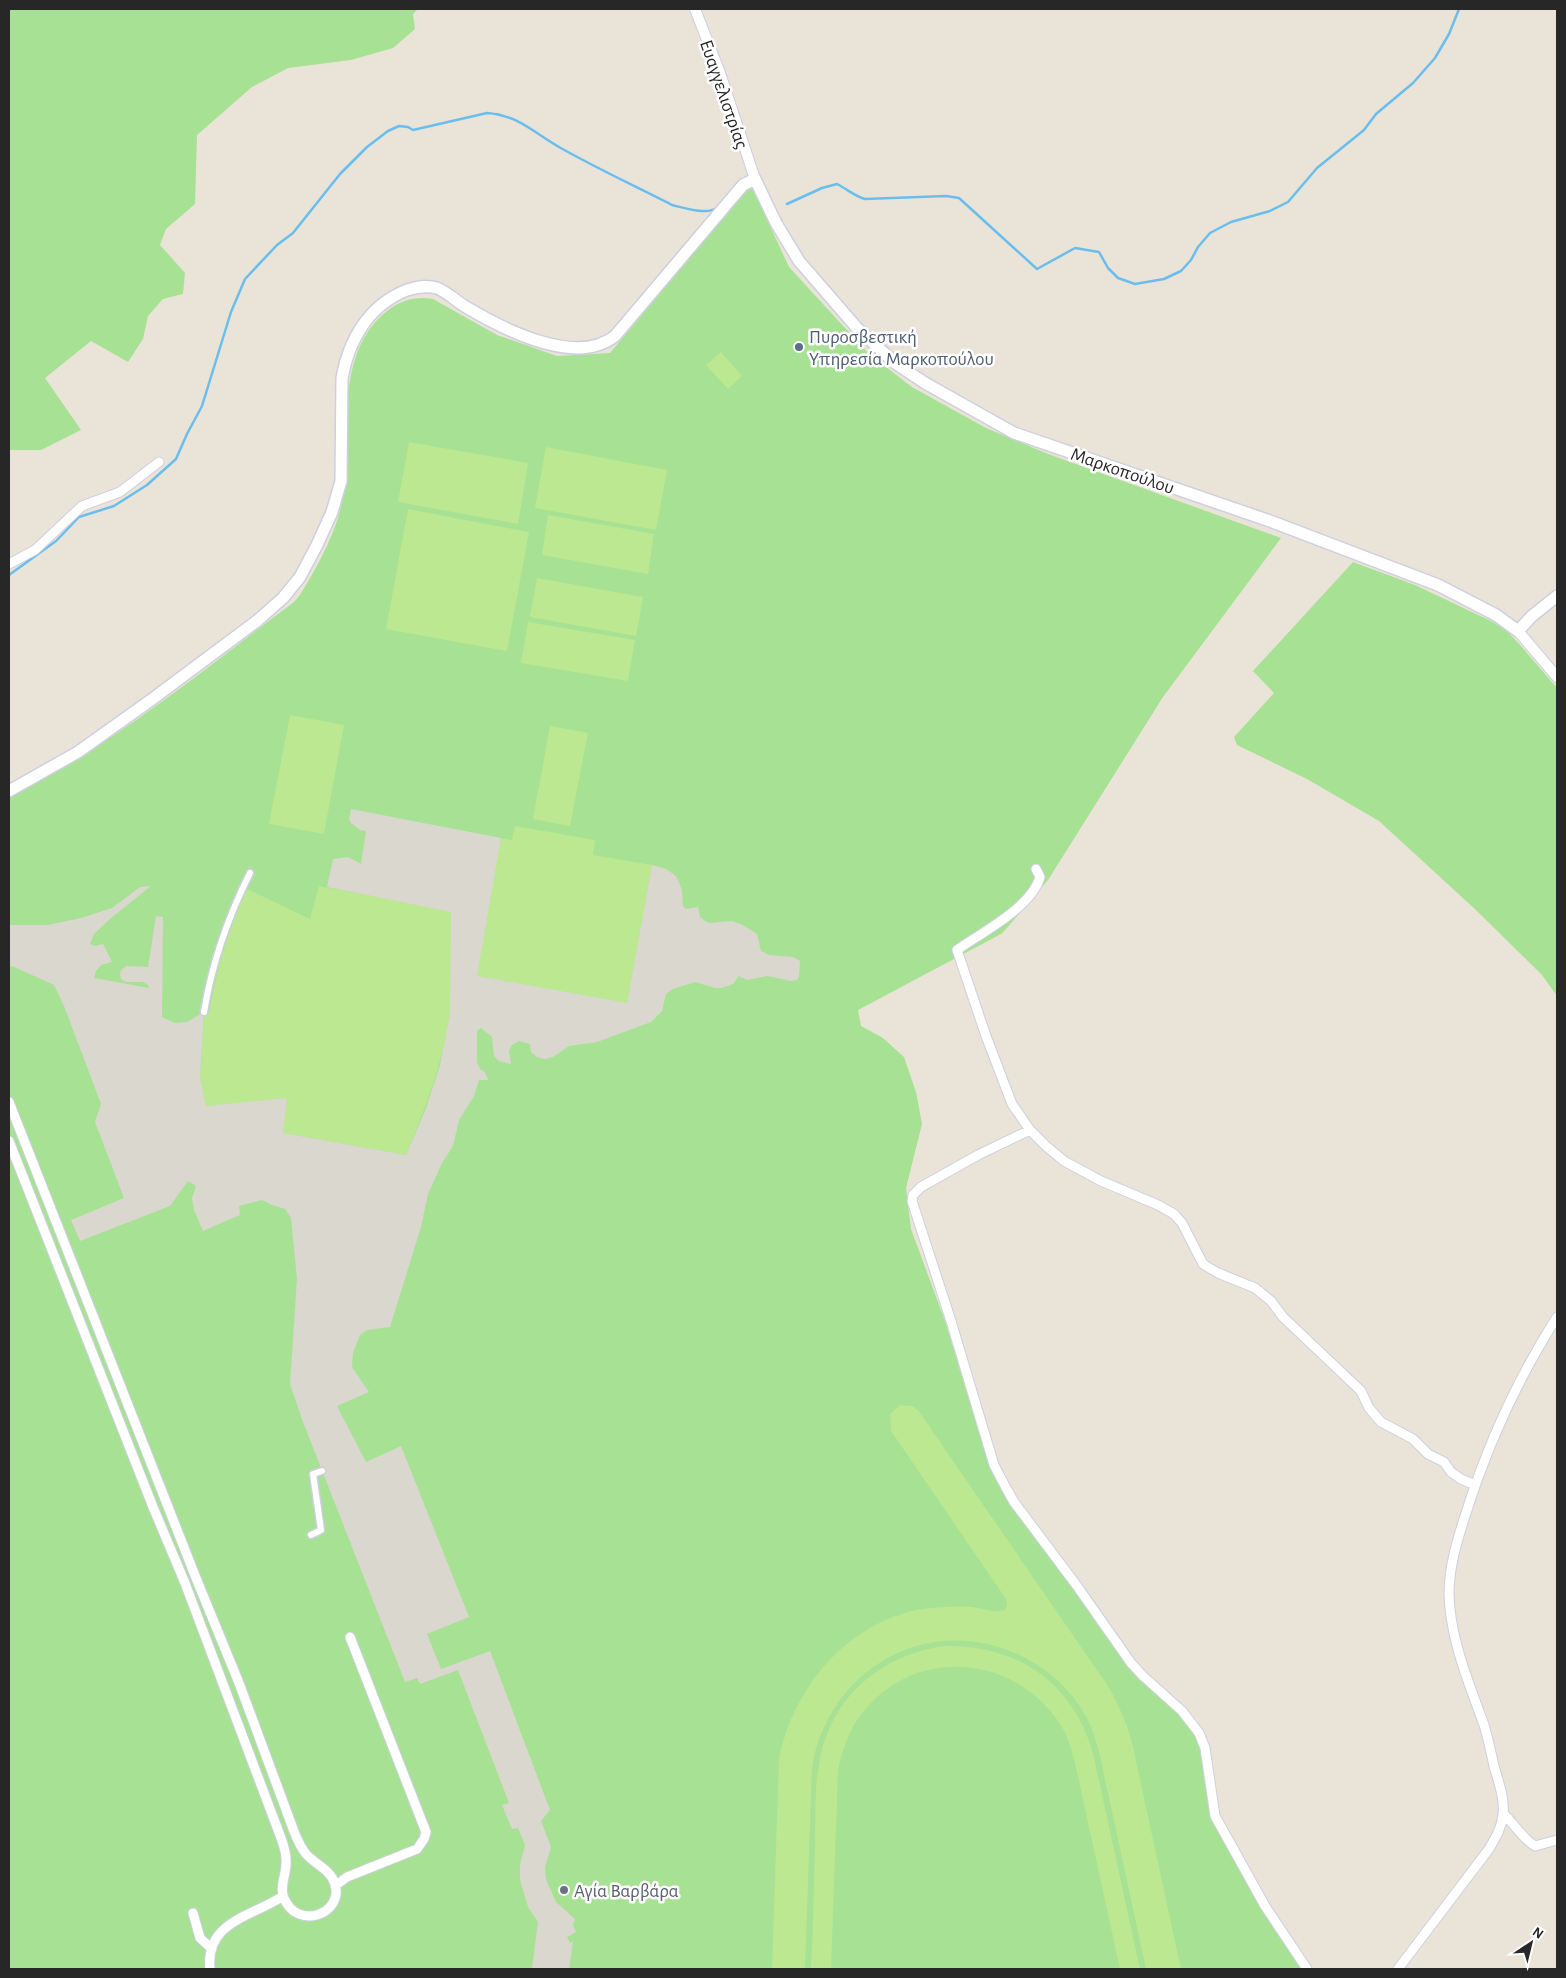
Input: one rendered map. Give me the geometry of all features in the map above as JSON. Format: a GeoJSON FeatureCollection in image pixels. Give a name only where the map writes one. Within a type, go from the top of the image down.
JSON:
{"type":"FeatureCollection","features":[{"type":"Feature","properties":{"kind":"main road","name":"Μαρκοπούλου"},"geometry":{"type":"LineString","coordinates":[[755,179],[776,223],[799,262],[857,328],[895,363],[925,383],[1014,433],[1270,521],[1438,585],[1496,615],[1518,631]]}},
{"type":"Feature","properties":{"kind":"main road"},"geometry":{"type":"LineString","coordinates":[[9,791],[78,752],[151,700],[257,621],[283,598],[300,577],[332,512],[341,481],[341,396],[344,366],[353,342],[376,307],[398,294],[426,286],[438,289],[496,322],[546,344],[567,348],[585,348],[606,343],[615,336],[743,185],[755,179]]}},
{"type":"Feature","properties":{"kind":"main road"},"geometry":{"type":"LineString","coordinates":[[1518,631],[1532,616],[1557,596]]}},
{"type":"Feature","properties":{"kind":"street","name":"Ευαγγελιστρίας"},"geometry":{"type":"LineString","coordinates":[[695,9],[720,73],[755,179]]}},
{"type":"Feature","properties":{"kind":"street"},"geometry":{"type":"LineString","coordinates":[[9,564],[35,550],[82,506],[120,492],[159,462]]}},
{"type":"Feature","properties":{"kind":"street","name":"Μαρκοπούλου"},"geometry":{"type":"LineString","coordinates":[[1518,631],[1557,677]]}},
{"type":"Feature","properties":{"kind":"street"},"geometry":{"type":"LineString","coordinates":[[1036,869],[1040,877],[1038,884],[1027,897],[997,925],[957,950],[1002,1082],[1012,1104],[1030,1130],[1064,1161],[1101,1181],[1158,1205],[1174,1214],[1182,1223],[1203,1264],[1218,1273],[1255,1288],[1271,1301],[1282,1317],[1361,1391],[1369,1408],[1381,1422],[1413,1439],[1428,1454],[1444,1462],[1451,1472],[1475,1485]]}},
{"type":"Feature","properties":{"kind":"street"},"geometry":{"type":"LineString","coordinates":[[204,1012],[212,971],[224,932],[250,873]]}},
{"type":"Feature","properties":{"kind":"street"},"geometry":{"type":"LineString","coordinates":[[9,1102],[239,1683],[294,1834],[306,1854],[330,1873],[335,1886],[335,1895],[326,1910],[318,1915],[308,1918],[297,1914],[288,1907],[283,1896],[287,1863],[282,1838],[246,1749],[185,1582],[153,1507],[9,1141]]}},
{"type":"Feature","properties":{"kind":"street"},"geometry":{"type":"LineString","coordinates":[[1030,1130],[978,1155],[921,1187],[913,1195],[912,1201],[951,1321],[994,1464],[1014,1502],[1077,1586],[1131,1663],[1182,1712],[1199,1733],[1205,1748],[1215,1816],[1265,1906],[1307,1969]]}},
{"type":"Feature","properties":{"kind":"street"},"geometry":{"type":"LineString","coordinates":[[13,1151],[27,1146]]}},
{"type":"Feature","properties":{"kind":"street"},"geometry":{"type":"LineString","coordinates":[[1398,1969],[1489,1849],[1499,1833],[1503,1813],[1501,1792],[1485,1728],[1466,1675],[1454,1628],[1449,1593],[1453,1553],[1475,1485],[1508,1406],[1534,1353],[1557,1317]]}},
{"type":"Feature","properties":{"kind":"street"},"geometry":{"type":"LineString","coordinates":[[311,1534],[321,1530],[313,1474],[322,1471]]}},
{"type":"Feature","properties":{"kind":"street"},"geometry":{"type":"LineString","coordinates":[[335,1886],[347,1877],[417,1849],[424,1839],[426,1832],[350,1637]]}},
{"type":"Feature","properties":{"kind":"street"},"geometry":{"type":"LineString","coordinates":[[1503,1813],[1526,1840],[1535,1846],[1557,1840]]}},
{"type":"Feature","properties":{"kind":"street"},"geometry":{"type":"LineString","coordinates":[[210,1969],[209,1961],[212,1949],[221,1932],[230,1923],[270,1905],[283,1896]]}},
{"type":"Feature","properties":{"kind":"street"},"geometry":{"type":"LineString","coordinates":[[193,1913],[200,1938],[212,1949]]}},
{"type":"Feature","properties":{"kind":"green space"},"geometry":{"type":"Polygon","coordinates":[[[9,9],[418,9],[413,14],[415,29],[393,48],[351,60],[288,68],[252,87],[197,135],[195,204],[166,229],[160,245],[185,273],[183,294],[163,299],[148,316],[143,339],[128,362],[91,341],[45,378],[81,430],[41,450],[9,450],[9,9]]]}},
{"type":"Feature","properties":{"kind":"green space"},"geometry":{"type":"Polygon","coordinates":[[[751,185],[789,267],[869,354],[912,387],[986,428],[1048,454],[1281,538],[1163,697],[1048,880],[1006,929],[1001,934],[858,1010],[861,1026],[883,1038],[904,1057],[916,1092],[922,1124],[906,1188],[911,1229],[945,1321],[988,1462],[1126,1661],[1188,1722],[1199,1742],[1203,1758],[1212,1820],[1277,1933],[1303,1969],[9,1969],[9,797],[84,755],[120,731],[294,602],[300,595],[325,551],[339,515],[344,480],[351,375],[358,351],[369,329],[387,311],[409,300],[433,299],[497,335],[557,356],[610,353],[751,185]]]}},
{"type":"Feature","properties":{"kind":"green space"},"geometry":{"type":"Polygon","coordinates":[[[721,352],[742,376],[728,389],[706,365],[721,352]]]}},
{"type":"Feature","properties":{"kind":"green space"},"geometry":{"type":"Polygon","coordinates":[[[409,442],[528,463],[518,524],[398,502],[409,442]]]}},
{"type":"Feature","properties":{"kind":"green space"},"geometry":{"type":"Polygon","coordinates":[[[546,447],[667,470],[656,530],[535,508],[546,447]]]}},
{"type":"Feature","properties":{"kind":"green space"},"geometry":{"type":"Polygon","coordinates":[[[408,509],[529,532],[507,651],[386,629],[408,509]]]}},
{"type":"Feature","properties":{"kind":"green space"},"geometry":{"type":"Polygon","coordinates":[[[548,515],[654,534],[648,574],[542,555],[548,515]]]}},
{"type":"Feature","properties":{"kind":"green space"},"geometry":{"type":"Polygon","coordinates":[[[1353,562],[1415,585],[1493,622],[1509,633],[1557,688],[1557,996],[1542,975],[1477,911],[1379,821],[1307,779],[1237,745],[1234,737],[1274,693],[1253,671],[1353,562]]]}},
{"type":"Feature","properties":{"kind":"green space"},"geometry":{"type":"Polygon","coordinates":[[[537,578],[643,597],[636,636],[530,617],[537,578]]]}},
{"type":"Feature","properties":{"kind":"green space"},"geometry":{"type":"Polygon","coordinates":[[[528,622],[635,640],[628,681],[521,663],[528,622]]]}},
{"type":"Feature","properties":{"kind":"green space"},"geometry":{"type":"Polygon","coordinates":[[[290,715],[344,725],[324,834],[269,824],[290,715]]]}},
{"type":"Feature","properties":{"kind":"green space"},"geometry":{"type":"Polygon","coordinates":[[[550,726],[588,733],[570,826],[533,819],[550,726]]]}},
{"type":"Feature","properties":{"kind":"green space"},"geometry":{"type":"Polygon","coordinates":[[[515,826],[595,840],[593,855],[652,865],[627,1004],[476,976],[501,838],[512,840],[515,826]]]}},
{"type":"Feature","properties":{"kind":"green space"},"geometry":{"type":"Polygon","coordinates":[[[319,886],[451,911],[453,977],[447,1034],[432,1087],[406,1155],[282,1133],[287,1098],[206,1107],[200,1078],[204,1012],[209,1013],[224,950],[234,919],[247,889],[310,919],[319,886]]]}},
{"type":"Feature","properties":{"kind":"green space"},"geometry":{"type":"Polygon","coordinates":[[[900,1405],[912,1406],[918,1410],[1114,1696],[1133,1747],[1181,1969],[1146,1969],[1100,1756],[1089,1723],[1078,1703],[1055,1678],[1017,1654],[983,1643],[949,1641],[916,1646],[886,1659],[860,1678],[838,1703],[822,1733],[812,1768],[805,1969],[772,1969],[779,1759],[787,1731],[798,1705],[813,1681],[831,1659],[852,1640],[876,1625],[902,1614],[930,1608],[951,1607],[972,1607],[1001,1611],[1005,1610],[1007,1605],[1006,1599],[891,1431],[890,1414],[900,1405]]]}},
{"type":"Feature","properties":{"kind":"green space"},"geometry":{"type":"Polygon","coordinates":[[[946,1646],[972,1647],[997,1652],[1019,1661],[1039,1673],[1057,1688],[1072,1707],[1084,1728],[1093,1753],[1140,1969],[1120,1969],[1075,1763],[1063,1729],[1041,1702],[1019,1684],[994,1673],[968,1667],[941,1668],[915,1674],[890,1687],[868,1706],[852,1728],[842,1753],[838,1770],[831,1969],[811,1969],[817,1774],[825,1740],[834,1718],[847,1699],[862,1683],[880,1669],[900,1658],[946,1646]]]}},
{"type":"Feature","properties":{"kind":"shaded area"},"geometry":{"type":"Polygon","coordinates":[[[351,809],[501,838],[477,976],[627,1003],[652,865],[666,869],[676,876],[682,890],[683,906],[686,909],[698,907],[700,917],[710,923],[731,921],[741,924],[757,934],[761,951],[769,955],[793,957],[800,961],[799,977],[797,980],[791,981],[767,976],[747,980],[739,976],[733,984],[722,988],[715,988],[695,982],[673,989],[666,994],[662,1011],[651,1022],[597,1042],[569,1046],[553,1057],[545,1059],[537,1057],[531,1052],[530,1044],[519,1041],[512,1045],[509,1051],[511,1064],[499,1061],[494,1056],[492,1037],[481,1028],[477,1031],[477,1062],[480,1069],[485,1072],[488,1080],[479,1080],[474,1096],[459,1120],[453,1146],[442,1163],[428,1194],[421,1227],[390,1327],[367,1330],[360,1335],[353,1353],[352,1367],[369,1392],[337,1406],[366,1462],[401,1446],[469,1617],[427,1634],[441,1669],[490,1651],[550,1810],[541,1821],[551,1847],[545,1867],[546,1880],[556,1902],[575,1919],[573,1925],[576,1932],[567,1937],[570,1943],[573,1941],[569,1969],[532,1969],[538,1922],[528,1907],[520,1880],[520,1865],[525,1845],[518,1828],[512,1829],[502,1805],[509,1803],[458,1670],[420,1684],[417,1678],[405,1682],[303,1422],[290,1384],[297,1279],[291,1218],[285,1209],[262,1200],[239,1206],[240,1215],[203,1231],[194,1210],[192,1198],[196,1186],[188,1181],[170,1206],[80,1241],[71,1220],[124,1198],[95,1122],[101,1104],[64,1006],[54,985],[12,966],[9,967],[9,925],[48,925],[81,918],[112,908],[140,887],[151,886],[94,934],[90,944],[95,946],[103,944],[112,962],[101,965],[96,971],[94,978],[149,988],[143,982],[126,982],[121,979],[120,975],[121,970],[126,966],[148,967],[156,916],[163,917],[162,1017],[175,1023],[187,1022],[204,1012],[200,1078],[206,1106],[287,1098],[283,1133],[406,1155],[426,1108],[440,1065],[450,1014],[451,912],[327,887],[333,859],[348,857],[361,864],[366,831],[360,830],[351,823],[349,820],[351,809]]]}},
{"type":"Feature","properties":{"kind":"waterway"},"geometry":{"type":"LineString","coordinates":[[787,204],[822,188],[837,184],[865,199],[946,196],[959,198],[1037,269],[1075,248],[1099,252],[1108,268],[1118,278],[1135,284],[1164,279],[1181,271],[1210,233],[1231,222],[1270,211],[1288,202],[1317,168],[1364,130],[1376,114],[1413,83],[1435,58],[1449,34],[1459,9]]}},
{"type":"Feature","properties":{"kind":"waterway"},"geometry":{"type":"LineString","coordinates":[[9,575],[56,541],[79,517],[114,506],[147,485],[176,459],[202,406],[231,312],[245,279],[277,245],[293,233],[340,174],[367,147],[388,131],[399,126],[408,127],[413,130],[487,113],[498,114],[517,121],[573,155],[672,205],[701,211],[717,208]]}},
{"type":"Feature","properties":{"kind":"place","name":"Πυροσβεστική Υπηρεσία Μαρκοπούλου"},"geometry":{"type":"Point","coordinates":[799,347]}},
{"type":"Feature","properties":{"kind":"place","name":"Αγία Βαρβάρα"},"geometry":{"type":"Point","coordinates":[564,1890]}}]}
